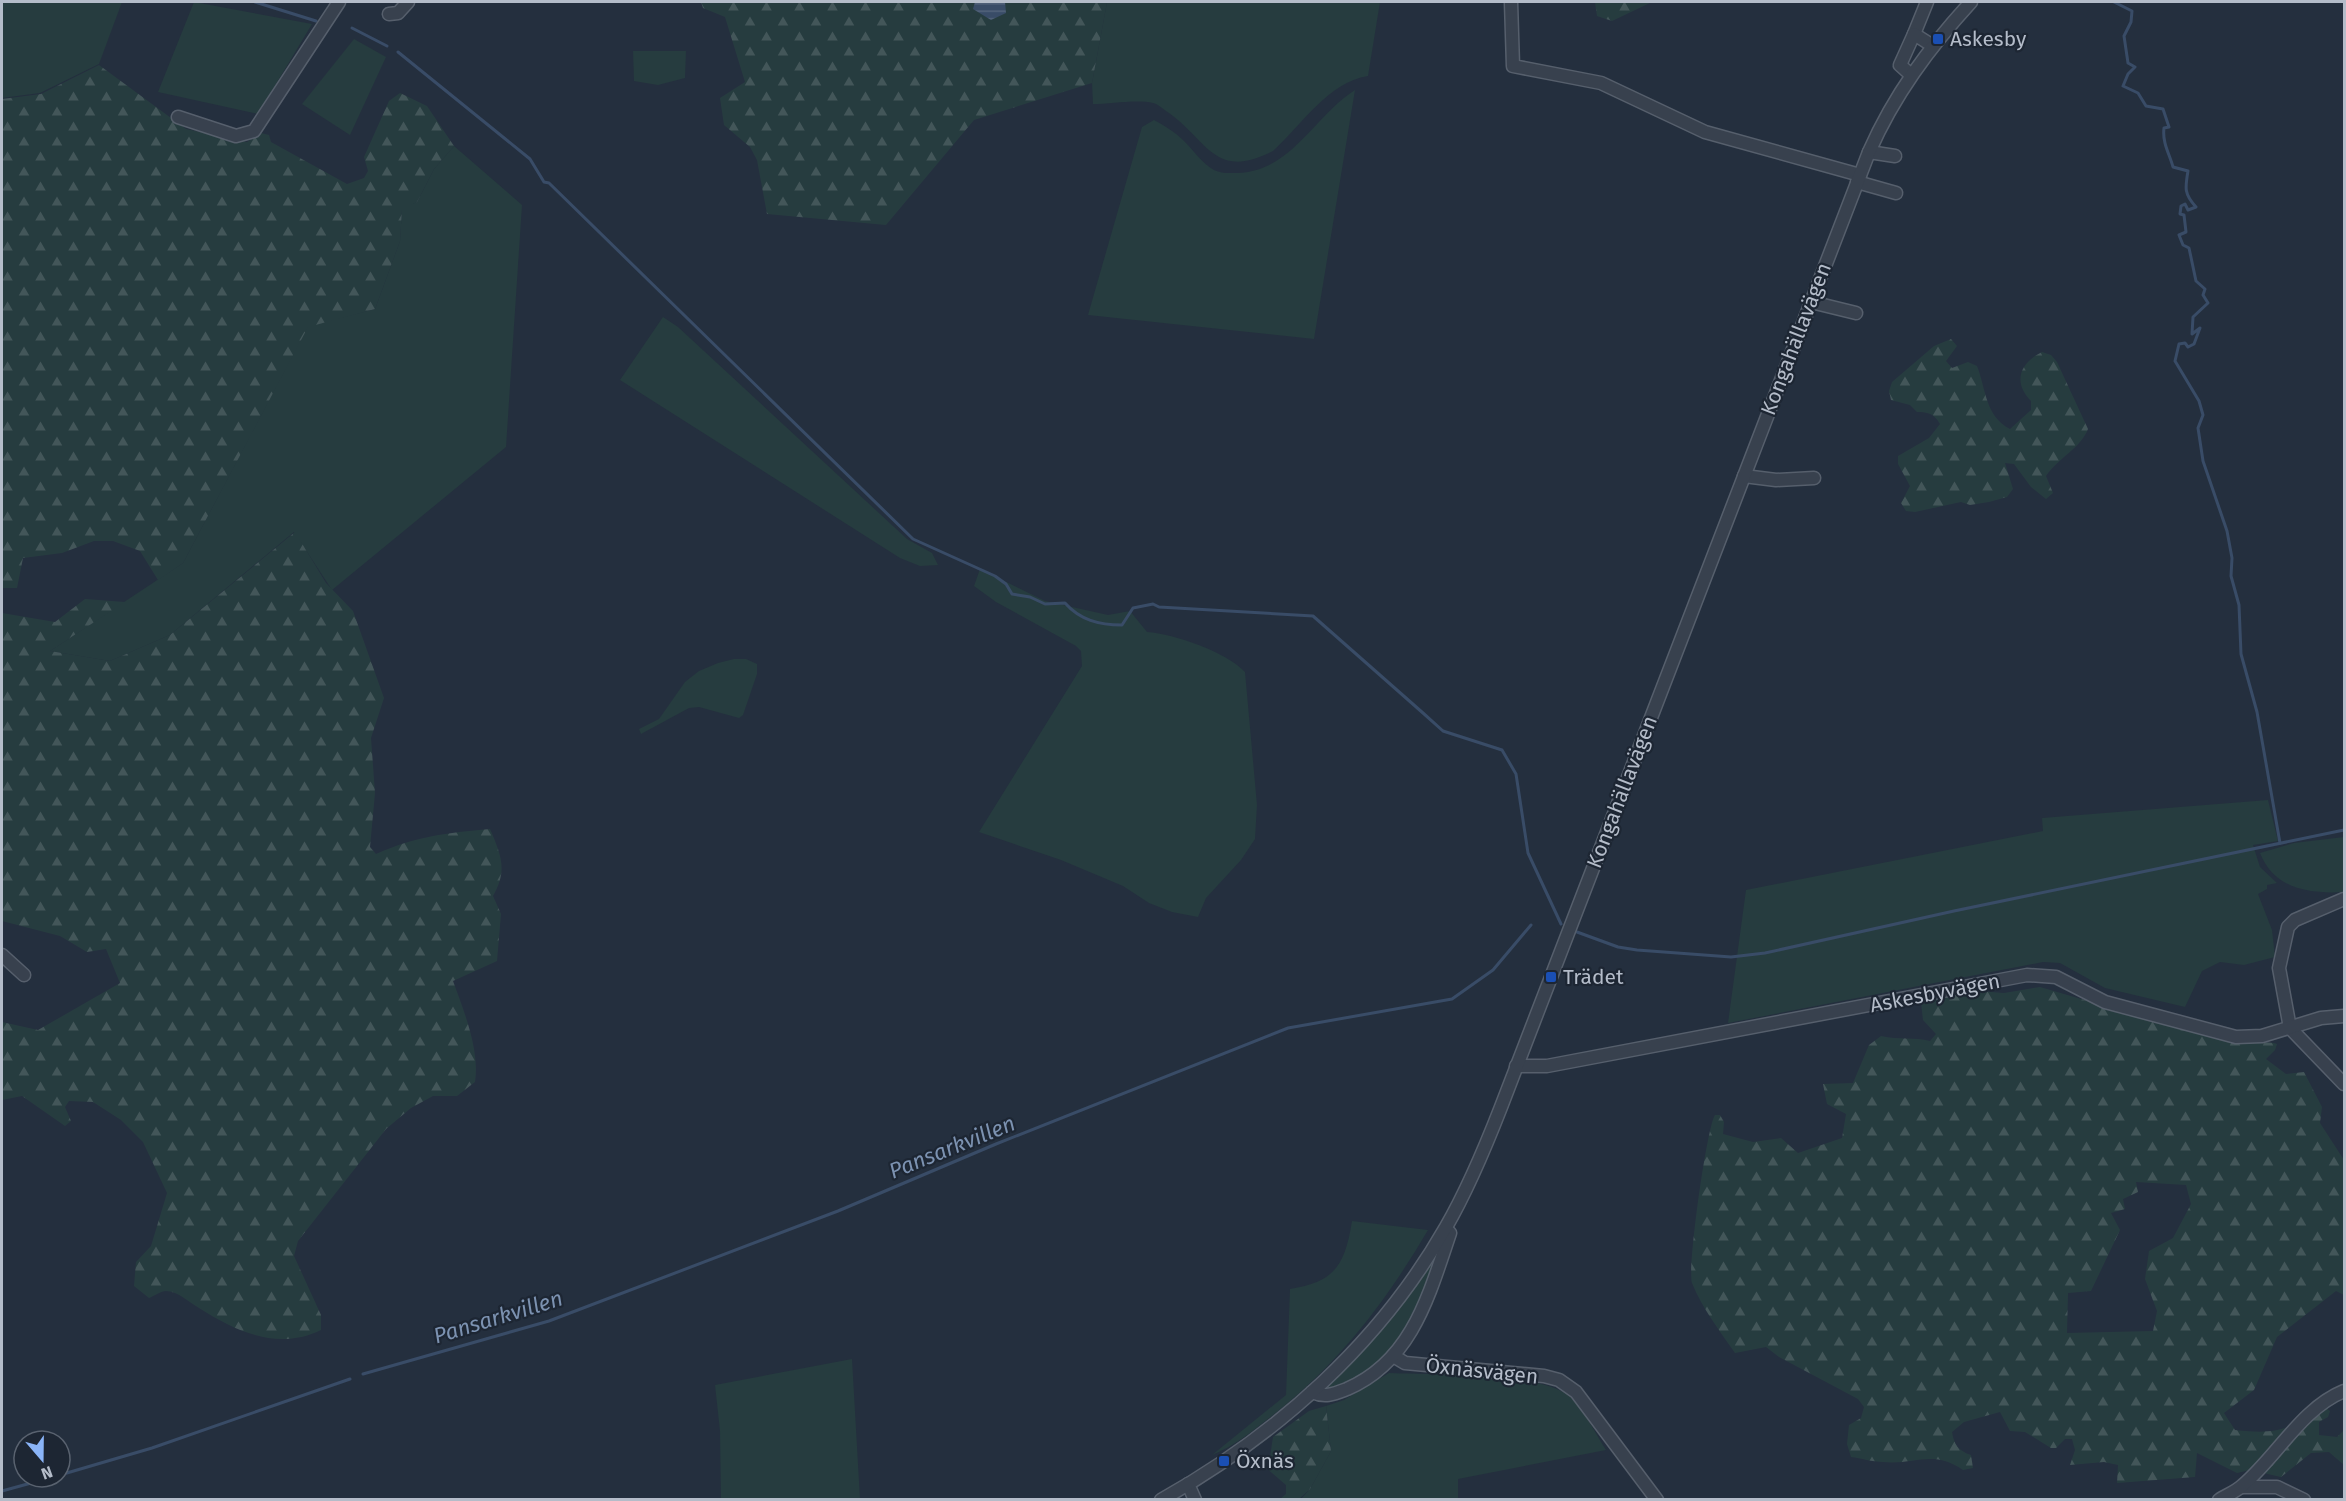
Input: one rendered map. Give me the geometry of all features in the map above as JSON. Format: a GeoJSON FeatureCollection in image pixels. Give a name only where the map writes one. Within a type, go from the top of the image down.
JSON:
{"type":"FeatureCollection","features":[{"type":"Feature","properties":{"kind":"street"},"geometry":{"type":"LineString","coordinates":[[178,117],[236,136],[254,131],[339,2]]}},
{"type":"Feature","properties":{"kind":"street"},"geometry":{"type":"LineString","coordinates":[[389,14],[398,13],[408,2]]}},
{"type":"Feature","properties":{"kind":"street"},"geometry":{"type":"LineString","coordinates":[[1511,2],[1513,66],[1601,83],[1705,132],[1859,178],[1896,193]]}},
{"type":"Feature","properties":{"kind":"street"},"geometry":{"type":"LineString","coordinates":[[1911,75],[1900,65],[1927,2]]}},
{"type":"Feature","properties":{"kind":"street","name":"Kongahällavägen"},"geometry":{"type":"LineString","coordinates":[[1161,1500],[1251,1442],[1312,1392],[1383,1317],[1445,1228],[1477,1166],[1869,152],[1888,112],[1911,75],[1971,2]]}},
{"type":"Feature","properties":{"kind":"street"},"geometry":{"type":"LineString","coordinates":[[1914,34],[1933,46]]}},
{"type":"Feature","properties":{"kind":"street"},"geometry":{"type":"LineString","coordinates":[[1869,152],[1895,156]]}},
{"type":"Feature","properties":{"kind":"street"},"geometry":{"type":"LineString","coordinates":[[1812,302],[1856,313]]}},
{"type":"Feature","properties":{"kind":"street"},"geometry":{"type":"LineString","coordinates":[[1744,476],[1776,480],[1814,478]]}},
{"type":"Feature","properties":{"kind":"street"},"geometry":{"type":"LineString","coordinates":[[2344,899],[2306,913],[2288,927],[2279,968],[2290,1028],[2344,1084]]}},
{"type":"Feature","properties":{"kind":"street"},"geometry":{"type":"LineString","coordinates":[[2,955],[24,975]]}},
{"type":"Feature","properties":{"kind":"street","name":"Askesbyvägen"},"geometry":{"type":"LineString","coordinates":[[1516,1066],[1547,1066],[2027,975],[2056,977],[2105,1002],[2236,1037],[2262,1036],[2321,1018],[2344,1016]]}},
{"type":"Feature","properties":{"kind":"street","name":"Öxnäsvägen"},"geometry":{"type":"LineString","coordinates":[[1312,1392],[1321,1396],[1332,1395],[1356,1385],[1395,1357],[1408,1337],[1429,1293],[1450,1233],[1445,1228]]}},
{"type":"Feature","properties":{"kind":"street","name":"Öxnäsvägen"},"geometry":{"type":"LineString","coordinates":[[1395,1357],[1405,1363],[1544,1376],[1559,1380],[1576,1392],[1657,1500]]}},
{"type":"Feature","properties":{"kind":"street"},"geometry":{"type":"LineString","coordinates":[[2220,1500],[2242,1486],[2307,1417],[2344,1391]]}},
{"type":"Feature","properties":{"kind":"street"},"geometry":{"type":"LineString","coordinates":[[1188,1484],[1195,1500]]}},
{"type":"Feature","properties":{"kind":"street"},"geometry":{"type":"LineString","coordinates":[[2242,1486],[2277,1487],[2304,1500]]}},
{"type":"Feature","properties":{"kind":"green space"},"geometry":{"type":"Polygon","coordinates":[[[2,2],[122,2],[99,64],[40,93],[2,98],[2,2]]]}},
{"type":"Feature","properties":{"kind":"green space"},"geometry":{"type":"Polygon","coordinates":[[[194,2],[312,24],[258,114],[158,92],[194,2]]]}},
{"type":"Feature","properties":{"kind":"green space"},"geometry":{"type":"Polygon","coordinates":[[[701,2],[1107,2],[1092,83],[974,120],[886,225],[767,214],[757,160],[750,147],[724,125],[720,98],[745,82],[725,17],[703,8],[701,2]]]}},
{"type":"Feature","properties":{"kind":"green space"},"geometry":{"type":"Polygon","coordinates":[[[1107,2],[1380,2],[1368,76],[1340,87],[1328,96],[1273,151],[1238,162],[1225,160],[1214,154],[1182,124],[1155,104],[1140,101],[1093,104],[1092,83],[1107,2]]]}},
{"type":"Feature","properties":{"kind":"green space"},"geometry":{"type":"Polygon","coordinates":[[[1595,2],[1652,2],[1612,21],[1597,16],[1595,2]]]}},
{"type":"Feature","properties":{"kind":"green space"},"geometry":{"type":"Polygon","coordinates":[[[354,39],[386,57],[350,135],[302,104],[354,39]]]}},
{"type":"Feature","properties":{"kind":"green space"},"geometry":{"type":"Polygon","coordinates":[[[633,51],[686,51],[685,78],[658,85],[634,81],[633,51]]]}},
{"type":"Feature","properties":{"kind":"green space"},"geometry":{"type":"Polygon","coordinates":[[[99,65],[186,129],[247,142],[261,133],[269,135],[271,142],[347,184],[364,178],[368,171],[364,157],[389,101],[400,93],[427,106],[454,146],[434,169],[417,202],[402,209],[400,241],[375,309],[308,327],[183,563],[158,580],[140,551],[113,541],[94,541],[62,553],[23,558],[17,588],[2,588],[2,99],[41,94],[99,65]]]}},
{"type":"Feature","properties":{"kind":"green space"},"geometry":{"type":"Polygon","coordinates":[[[1355,90],[1314,339],[1088,315],[1142,127],[1154,120],[1177,135],[1214,170],[1237,173],[1256,170],[1287,153],[1340,101],[1355,90]]]}},
{"type":"Feature","properties":{"kind":"green space"},"geometry":{"type":"Polygon","coordinates":[[[454,146],[522,205],[506,447],[332,590],[294,532],[170,635],[110,661],[50,651],[183,563],[308,326],[375,309],[400,241],[402,208],[417,202],[434,169],[454,146]]]}},
{"type":"Feature","properties":{"kind":"green space"},"geometry":{"type":"Polygon","coordinates":[[[663,317],[678,327],[907,539],[932,553],[938,565],[920,566],[900,558],[620,380],[663,317]]]}},
{"type":"Feature","properties":{"kind":"green space"},"geometry":{"type":"Polygon","coordinates":[[[1951,339],[1957,346],[1946,361],[1952,368],[1968,362],[1977,366],[1991,409],[2002,424],[2010,429],[2031,410],[2031,401],[2025,394],[2021,380],[2021,374],[2028,362],[2042,352],[2051,355],[2057,362],[2088,429],[2080,442],[2046,476],[2053,493],[2046,499],[2031,487],[2014,464],[2005,463],[2013,489],[2007,497],[1970,505],[1961,502],[1915,512],[1906,511],[1901,503],[1910,486],[1898,464],[1898,456],[1929,438],[1940,424],[1931,414],[1917,412],[1910,405],[1891,400],[1889,391],[1892,382],[1934,346],[1951,339]]]}},
{"type":"Feature","properties":{"kind":"green space"},"geometry":{"type":"Polygon","coordinates":[[[295,532],[326,583],[353,611],[384,698],[371,738],[375,793],[370,847],[376,854],[432,836],[490,829],[501,862],[502,870],[498,887],[493,896],[501,914],[497,961],[453,981],[473,1044],[475,1082],[457,1096],[433,1096],[411,1108],[386,1129],[298,1241],[294,1256],[321,1315],[321,1330],[305,1336],[274,1339],[228,1325],[175,1293],[164,1291],[149,1298],[134,1286],[136,1262],[151,1246],[167,1193],[143,1142],[121,1120],[93,1102],[69,1101],[65,1107],[71,1121],[65,1126],[22,1096],[2,1100],[2,1022],[38,1030],[120,983],[106,949],[87,952],[60,936],[2,921],[2,613],[55,622],[85,599],[125,602],[50,651],[110,661],[170,635],[295,532]]]}},
{"type":"Feature","properties":{"kind":"green space"},"geometry":{"type":"Polygon","coordinates":[[[980,569],[1045,601],[1108,615],[1130,611],[1147,632],[1171,636],[1199,645],[1226,658],[1245,672],[1257,805],[1255,839],[1241,860],[1206,898],[1198,917],[1172,912],[1149,903],[1123,886],[1061,860],[979,832],[1082,666],[1081,651],[1076,646],[996,602],[974,586],[980,569]]]}},
{"type":"Feature","properties":{"kind":"green space"},"geometry":{"type":"Polygon","coordinates":[[[734,659],[746,659],[757,664],[757,674],[743,715],[739,718],[699,707],[689,708],[641,734],[639,729],[659,719],[685,682],[699,671],[734,659]]]}},
{"type":"Feature","properties":{"kind":"green space"},"geometry":{"type":"Polygon","coordinates":[[[2268,800],[2278,841],[2253,845],[2260,867],[2277,883],[2267,885],[2267,889],[2258,894],[2272,930],[2275,957],[2244,965],[2220,962],[2202,971],[2185,1007],[2105,988],[2060,963],[2043,962],[1728,1023],[1746,890],[2043,831],[2042,818],[2268,800]]]}},
{"type":"Feature","properties":{"kind":"green space"},"geometry":{"type":"Polygon","coordinates":[[[2344,837],[2344,892],[2318,892],[2294,887],[2274,875],[2260,853],[2294,843],[2344,837]]]}},
{"type":"Feature","properties":{"kind":"green space"},"geometry":{"type":"Polygon","coordinates":[[[2040,987],[2228,1042],[2274,1043],[2277,1044],[2275,1050],[2266,1059],[2286,1074],[2304,1072],[2322,1107],[2320,1123],[2344,1160],[2344,1295],[2336,1291],[2277,1337],[2254,1390],[2224,1413],[2235,1430],[2263,1432],[2283,1429],[2325,1407],[2330,1411],[2328,1417],[2319,1422],[2319,1435],[2337,1437],[2344,1430],[2344,1465],[2329,1452],[2311,1453],[2281,1477],[2250,1470],[2237,1473],[2197,1453],[2195,1477],[2117,1483],[2118,1465],[2104,1462],[2070,1465],[2075,1450],[2072,1439],[2065,1439],[2056,1448],[2051,1448],[2025,1432],[2010,1431],[2000,1412],[1964,1422],[1952,1432],[1958,1447],[1971,1455],[1973,1468],[1963,1470],[1942,1460],[1933,1459],[1871,1461],[1851,1457],[1847,1444],[1849,1425],[1861,1418],[1864,1407],[1858,1399],[1779,1357],[1766,1347],[1735,1353],[1696,1292],[1691,1272],[1707,1144],[1715,1115],[1720,1115],[1724,1122],[1723,1134],[1753,1142],[1781,1138],[1798,1153],[1842,1138],[1846,1114],[1827,1104],[1823,1084],[1853,1083],[1869,1045],[1881,1036],[1930,1041],[1936,1034],[1923,1020],[1921,1002],[1978,991],[2004,993],[2040,987]],[[2136,1182],[2138,1192],[2123,1199],[2125,1209],[2111,1213],[2120,1230],[2091,1291],[2068,1293],[2067,1333],[2153,1331],[2157,1311],[2145,1279],[2149,1251],[2173,1238],[2191,1204],[2186,1185],[2136,1182]]]}},
{"type":"Feature","properties":{"kind":"green space"},"geometry":{"type":"Polygon","coordinates":[[[1352,1221],[1428,1230],[1378,1307],[1319,1374],[1251,1432],[1212,1455],[1286,1395],[1290,1289],[1318,1282],[1335,1269],[1346,1249],[1352,1221]]]}},
{"type":"Feature","properties":{"kind":"green space"},"geometry":{"type":"Polygon","coordinates":[[[1442,1248],[1423,1300],[1405,1334],[1394,1349],[1382,1363],[1364,1377],[1330,1392],[1324,1389],[1384,1327],[1437,1251],[1442,1248]]]}},
{"type":"Feature","properties":{"kind":"green space"},"geometry":{"type":"Polygon","coordinates":[[[852,1359],[860,1499],[721,1499],[720,1431],[715,1385],[852,1359]]]}},
{"type":"Feature","properties":{"kind":"green space"},"geometry":{"type":"Polygon","coordinates":[[[1389,1373],[1508,1378],[1552,1387],[1572,1399],[1606,1450],[1458,1479],[1458,1499],[1300,1500],[1310,1489],[1331,1451],[1326,1406],[1344,1400],[1389,1373]]]}},
{"type":"Feature","properties":{"kind":"green space"},"geometry":{"type":"Polygon","coordinates":[[[1326,1406],[1331,1451],[1310,1489],[1299,1499],[1280,1499],[1286,1494],[1286,1485],[1264,1466],[1262,1459],[1270,1457],[1273,1437],[1309,1411],[1326,1406]]]}},
{"type":"Feature","properties":{"kind":"water"},"geometry":{"type":"Polygon","coordinates":[[[975,2],[1005,2],[1006,13],[991,20],[973,9],[975,2]]]}},
{"type":"Feature","properties":{"kind":"waterway"},"geometry":{"type":"LineString","coordinates":[[255,2],[316,21]]}},
{"type":"Feature","properties":{"kind":"waterway"},"geometry":{"type":"LineString","coordinates":[[2114,2],[2132,11],[2131,22],[2124,36],[2128,63],[2135,67],[2128,74],[2123,86],[2138,93],[2146,106],[2163,109],[2169,127],[2164,128],[2164,139],[2173,167],[2188,171],[2186,190],[2196,207],[2188,210],[2185,204],[2181,206],[2180,214],[2184,215],[2186,232],[2179,235],[2183,245],[2189,248],[2196,281],[2205,289],[2203,295],[2208,303],[2193,317],[2192,334],[2200,328],[2194,344],[2188,347],[2185,343],[2179,344],[2175,361],[2199,401],[2203,415],[2198,428],[2203,461],[2227,531],[2232,558],[2231,576],[2239,605],[2241,654],[2257,712],[2280,843]]}},
{"type":"Feature","properties":{"kind":"waterway"},"geometry":{"type":"LineString","coordinates":[[352,28],[387,46]]}},
{"type":"Feature","properties":{"kind":"waterway"},"geometry":{"type":"LineString","coordinates":[[398,52],[530,159],[544,182],[549,183],[913,539],[995,576],[1006,584],[1012,594],[1030,597],[1045,604],[1065,603],[1077,614],[1098,623],[1122,625],[1133,608],[1153,604],[1159,607],[1313,616],[1443,731],[1502,750],[1516,774],[1528,853],[1561,924]]}},
{"type":"Feature","properties":{"kind":"waterway"},"geometry":{"type":"LineString","coordinates":[[1577,932],[1618,947],[1637,950],[1731,957],[1765,953],[1954,911],[2344,830]]}},
{"type":"Feature","properties":{"kind":"waterway","name":"Pansarkvillen"},"geometry":{"type":"LineString","coordinates":[[363,1374],[549,1321],[838,1211],[996,1144],[1288,1028],[1452,999],[1493,970],[1531,925]]}},
{"type":"Feature","properties":{"kind":"waterway","name":"Pansarkvillen"},"geometry":{"type":"LineString","coordinates":[[72,1471],[152,1448],[350,1379]]}},
{"type":"Feature","properties":{"kind":"waterway","name":"Pansarkvillen"},"geometry":{"type":"LineString","coordinates":[[2,1491],[12,1488]]}},
{"type":"Feature","properties":{"kind":"place","name":"Askesby"},"geometry":{"type":"Point","coordinates":[1938,39]}},
{"type":"Feature","properties":{"kind":"place","name":"Trädet"},"geometry":{"type":"Point","coordinates":[1551,977]}},
{"type":"Feature","properties":{"kind":"place","name":"Öxnäs"},"geometry":{"type":"Point","coordinates":[1224,1461]}}]}
